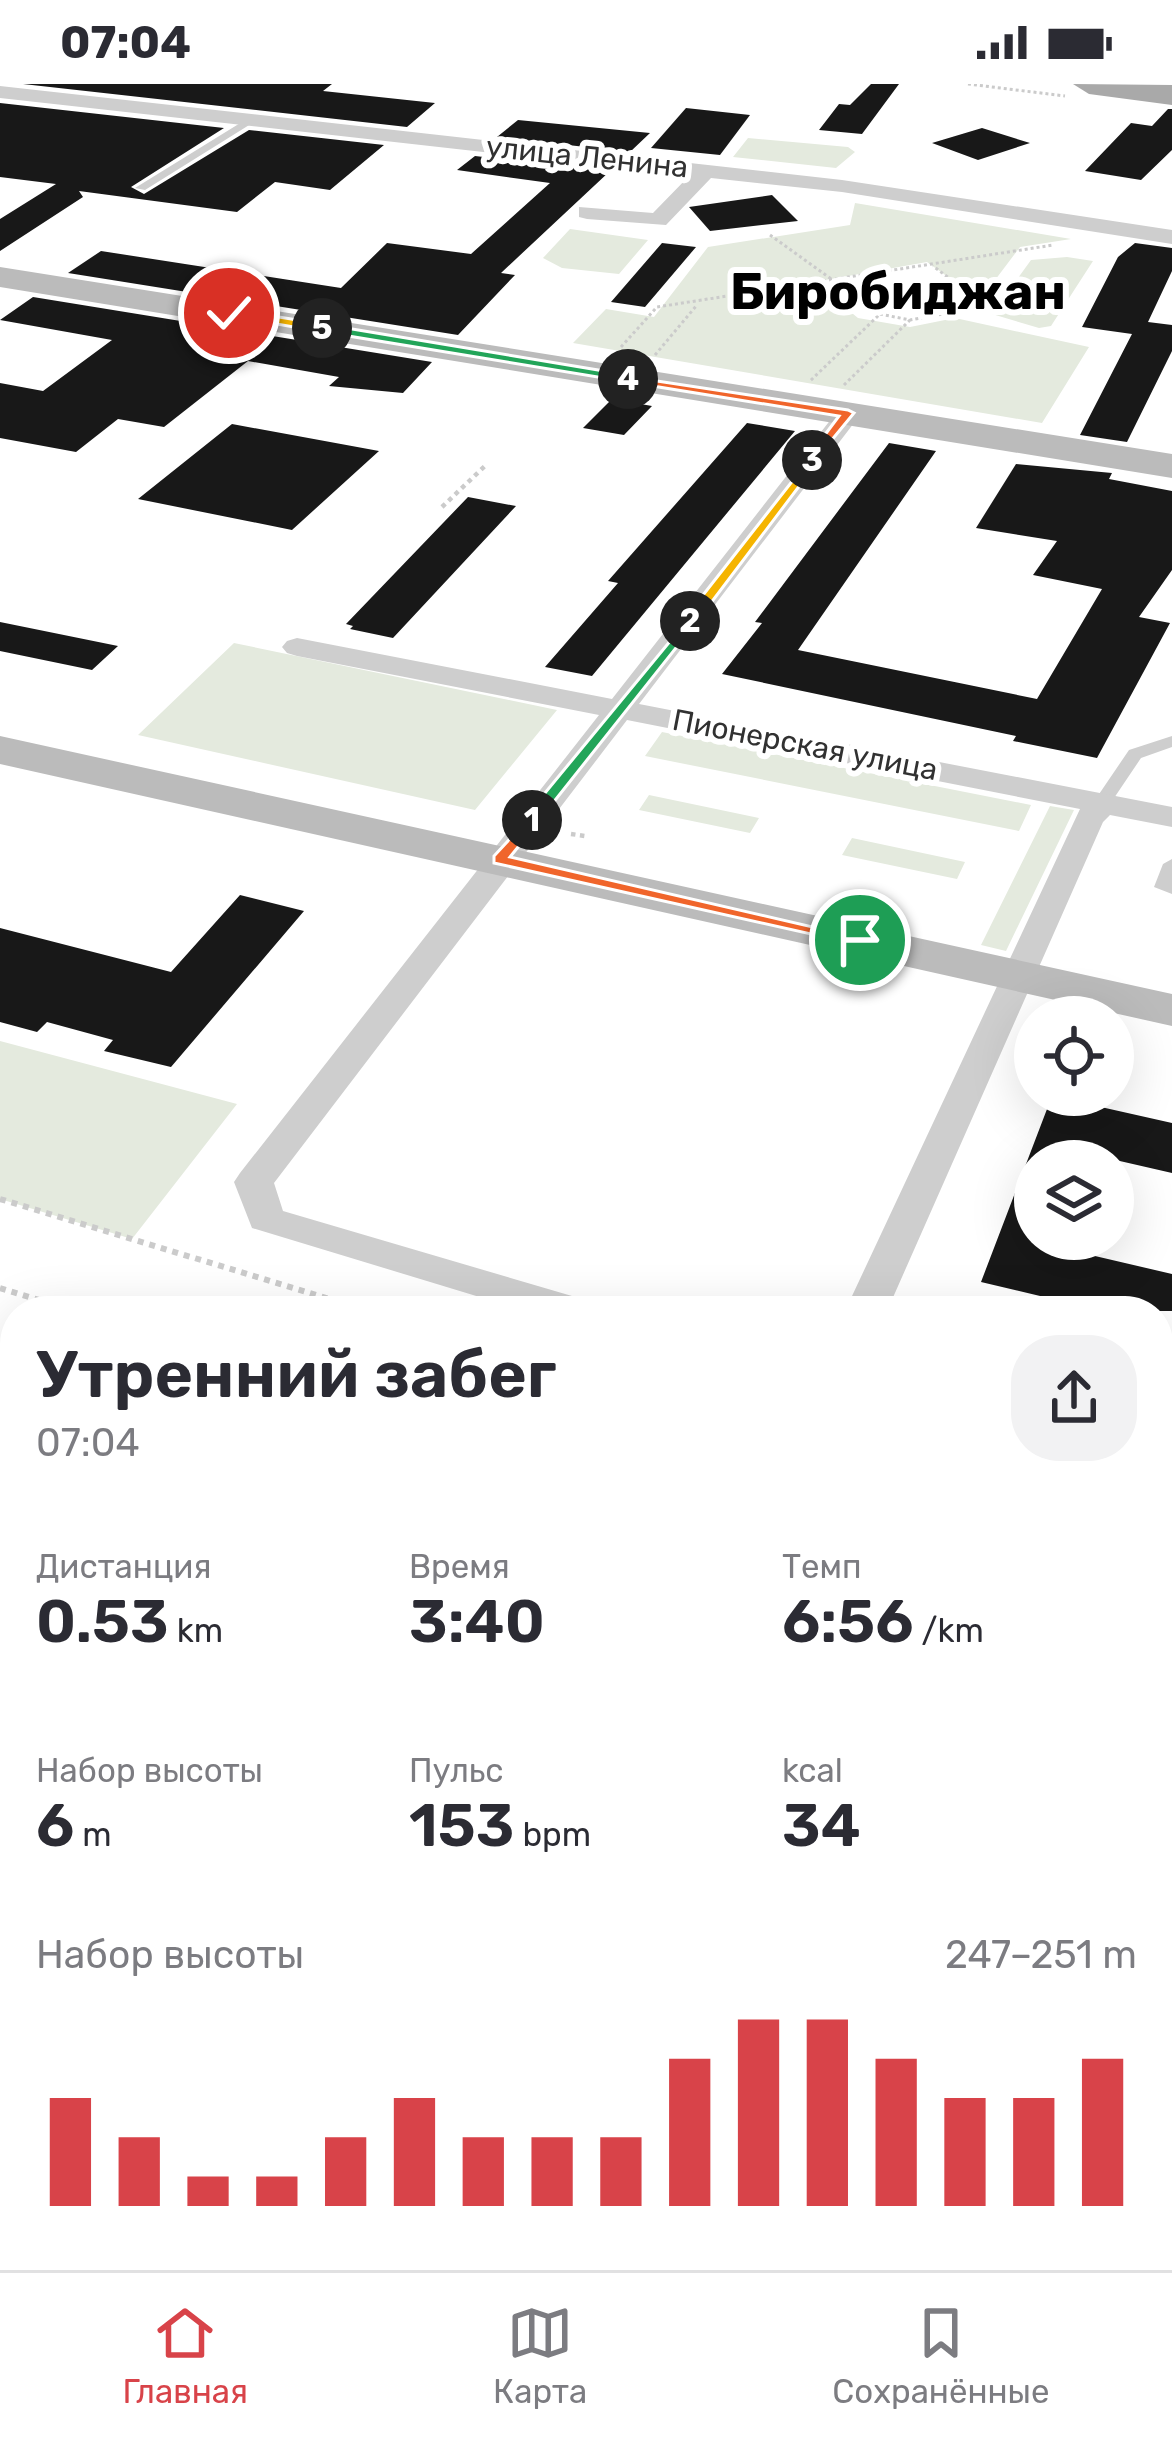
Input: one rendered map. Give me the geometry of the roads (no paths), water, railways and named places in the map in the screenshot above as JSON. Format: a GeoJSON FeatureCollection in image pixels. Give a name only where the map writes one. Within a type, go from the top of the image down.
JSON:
{"type":"FeatureCollection","features":[{"type":"Feature","properties":{"kind":"main road"},"geometry":{"type":"LineString","coordinates":[[1089,84],[1172,94]]}},
{"type":"Feature","properties":{"kind":"main road"},"geometry":{"type":"LineString","coordinates":[[0,277],[838,398],[1172,466]]}},
{"type":"Feature","properties":{"kind":"main road"},"geometry":{"type":"LineString","coordinates":[[0,750],[1172,1010]]}},
{"type":"Feature","properties":{"kind":"street","name":"улица Ленина"},"geometry":{"type":"LineString","coordinates":[[0,92],[707,170],[1000,208],[1172,237]]}},
{"type":"Feature","properties":{"kind":"street"},"geometry":{"type":"LineString","coordinates":[[587,212],[658,220],[707,170]]}},
{"type":"Feature","properties":{"kind":"street"},"geometry":{"type":"LineString","coordinates":[[523,1296],[266,1220],[254,1182],[500,859],[623,709],[838,398]]}},
{"type":"Feature","properties":{"kind":"street","name":"Пионерская улица"},"geometry":{"type":"LineString","coordinates":[[297,647],[1172,817]]}},
{"type":"Feature","properties":{"kind":"street"},"geometry":{"type":"LineString","coordinates":[[873,1296],[1088,820],[1102,803]]}},
{"type":"Feature","properties":{"kind":"lane"},"geometry":{"type":"LineString","coordinates":[[142,188],[250,120]]}},
{"type":"Feature","properties":{"kind":"lane"},"geometry":{"type":"LineString","coordinates":[[1102,803],[1135,754],[1172,742]]}},
{"type":"Feature","properties":{"kind":"lane"},"geometry":{"type":"LineString","coordinates":[[1172,864],[1163,886],[1172,889]]}},
{"type":"Feature","properties":{"kind":"district","name":"Биробиджан"},"geometry":{"type":"Point","coordinates":[898,291]}}]}
